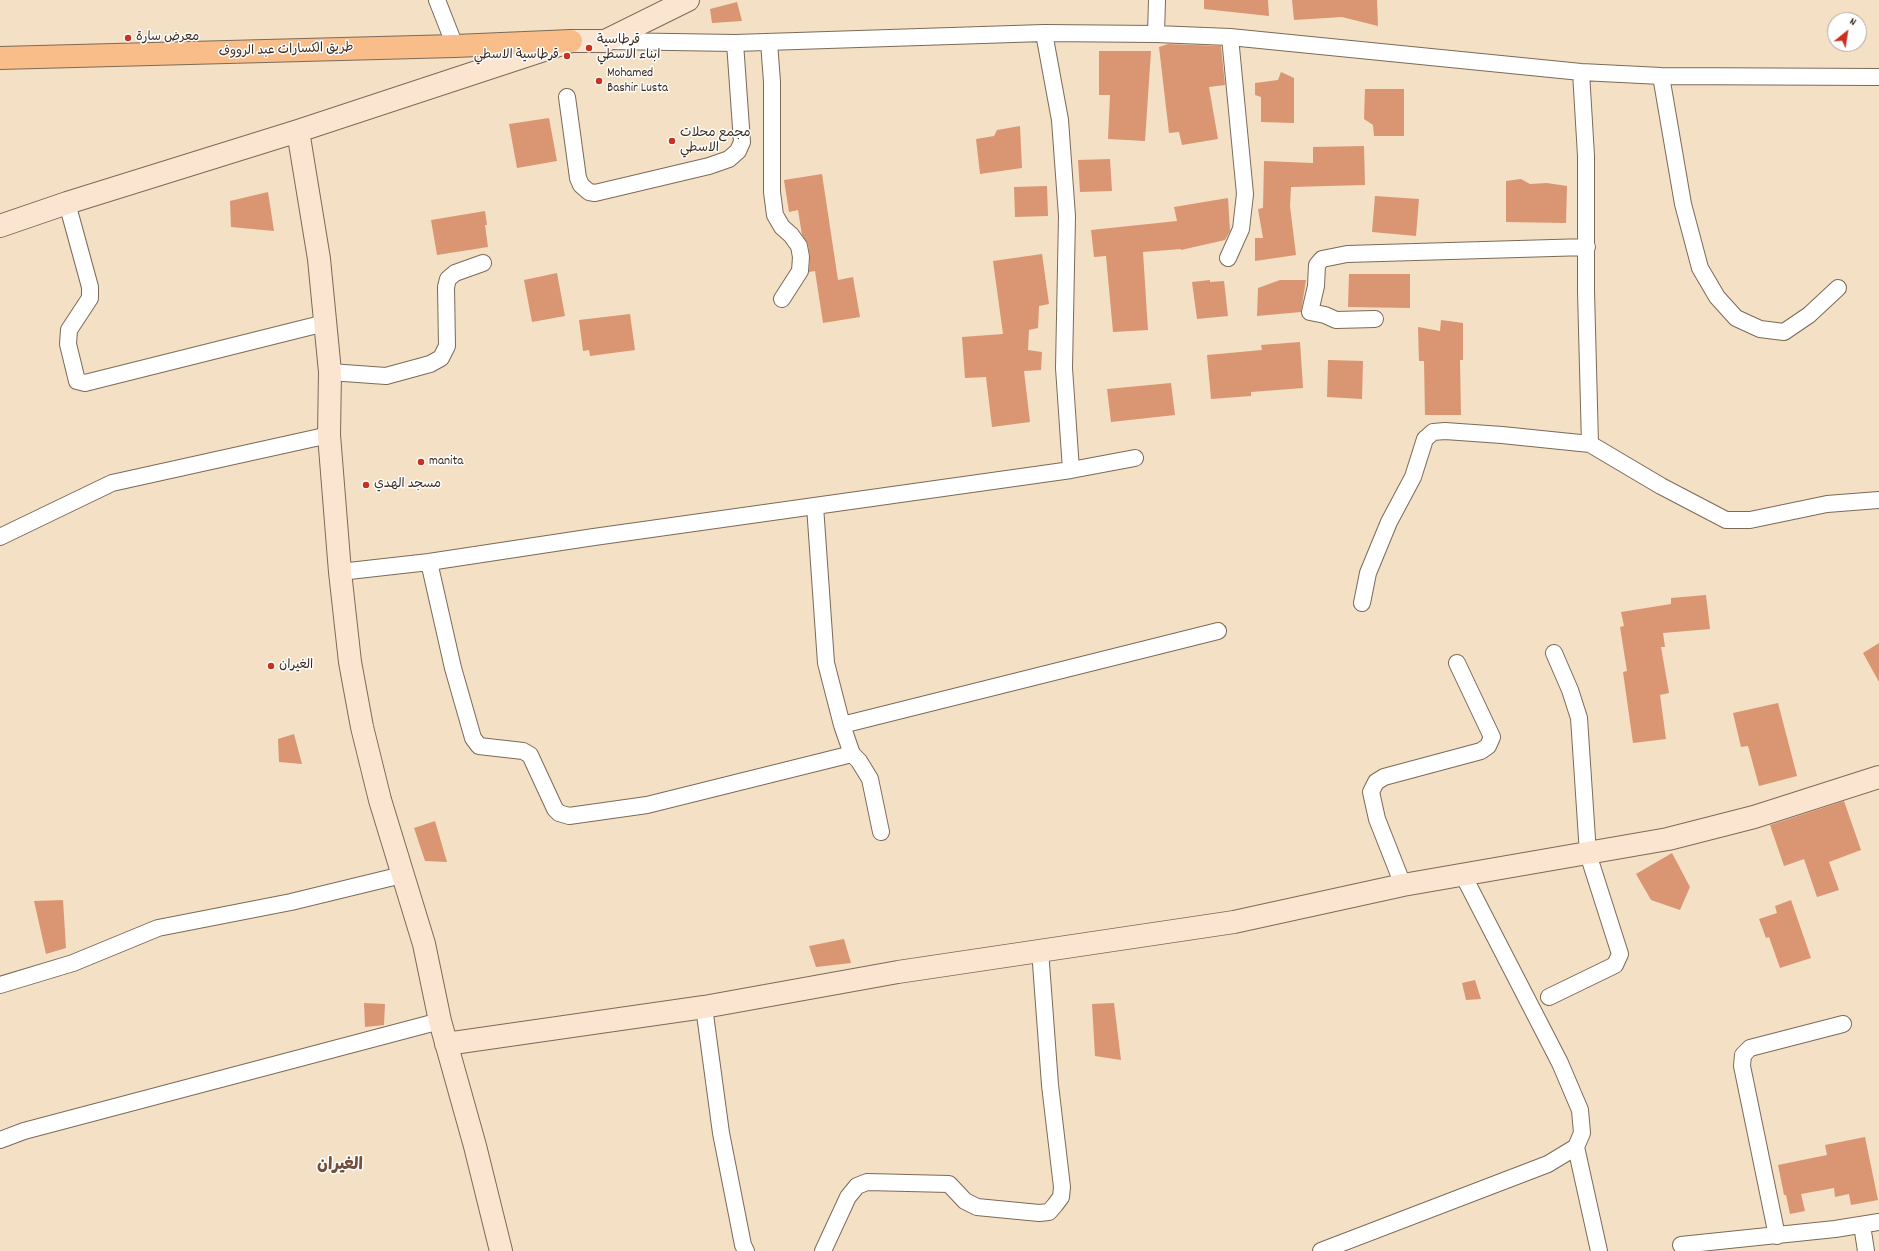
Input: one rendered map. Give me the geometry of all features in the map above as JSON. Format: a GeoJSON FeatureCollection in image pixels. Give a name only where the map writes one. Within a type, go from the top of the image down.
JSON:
{"type":"FeatureCollection","features":[{"type":"Feature","properties":{"kind":"main road","name":"طريق الكسارات عبد الرووف"},"geometry":{"type":"LineString","coordinates":[[0,58],[455,46],[571,40]]}},
{"type":"Feature","properties":{"kind":"street"},"geometry":{"type":"LineString","coordinates":[[437,0],[455,46]]}},
{"type":"Feature","properties":{"kind":"street"},"geometry":{"type":"LineString","coordinates":[[605,41],[688,0]]}},
{"type":"Feature","properties":{"kind":"street"},"geometry":{"type":"LineString","coordinates":[[1156,34],[1157,0]]}},
{"type":"Feature","properties":{"kind":"street"},"geometry":{"type":"LineString","coordinates":[[1044,32],[1060,120],[1067,216],[1064,368],[1071,470]]}},
{"type":"Feature","properties":{"kind":"street"},"geometry":{"type":"LineString","coordinates":[[0,226],[67,203],[298,131],[571,40],[735,43],[1044,32],[1156,34],[1230,37],[1581,72],[1661,76],[1879,77]]}},
{"type":"Feature","properties":{"kind":"street"},"geometry":{"type":"LineString","coordinates":[[1228,258],[1241,229],[1245,194],[1230,37]]}},
{"type":"Feature","properties":{"kind":"street"},"geometry":{"type":"LineString","coordinates":[[769,42],[772,82],[772,192],[775,215],[782,228],[791,235],[798,246],[801,257],[800,271],[782,299]]}},
{"type":"Feature","properties":{"kind":"street"},"geometry":{"type":"LineString","coordinates":[[567,97],[578,178],[581,186],[589,192],[595,193],[708,166],[729,159],[738,151],[742,142],[735,43]]}},
{"type":"Feature","properties":{"kind":"street"},"geometry":{"type":"LineString","coordinates":[[1581,72],[1586,156],[1590,444]]}},
{"type":"Feature","properties":{"kind":"street"},"geometry":{"type":"LineString","coordinates":[[1661,76],[1683,204],[1700,268],[1717,297],[1736,318],[1760,330],[1784,332],[1809,315],[1838,288]]}},
{"type":"Feature","properties":{"kind":"street"},"geometry":{"type":"LineString","coordinates":[[298,131],[319,259],[330,372],[329,435],[340,572],[350,662],[362,728],[380,800],[424,944],[440,1021],[475,1146],[501,1251]]}},
{"type":"Feature","properties":{"kind":"street"},"geometry":{"type":"LineString","coordinates":[[67,203],[90,287],[90,298],[69,330],[68,344],[77,381],[85,383],[325,322]]}},
{"type":"Feature","properties":{"kind":"street"},"geometry":{"type":"LineString","coordinates":[[1375,319],[1336,320],[1325,315],[1310,312],[1316,286],[1317,265],[1322,258],[1347,254],[1587,247]]}},
{"type":"Feature","properties":{"kind":"street"},"geometry":{"type":"LineString","coordinates":[[330,372],[386,376],[430,364],[441,358],[447,346],[446,287],[448,279],[454,273],[483,263]]}},
{"type":"Feature","properties":{"kind":"street"},"geometry":{"type":"LineString","coordinates":[[1362,603],[1368,573],[1389,522],[1413,477],[1425,439],[1433,432],[1445,431],[1502,435],[1590,444],[1661,486],[1726,520],[1750,520],[1827,504],[1879,500]]}},
{"type":"Feature","properties":{"kind":"street"},"geometry":{"type":"LineString","coordinates":[[0,537],[112,483],[329,435]]}},
{"type":"Feature","properties":{"kind":"street"},"geometry":{"type":"LineString","coordinates":[[340,572],[429,562],[1071,470],[1135,458]]}},
{"type":"Feature","properties":{"kind":"street"},"geometry":{"type":"LineString","coordinates":[[815,506],[826,663],[842,725],[852,754],[860,762],[870,779],[881,832]]}},
{"type":"Feature","properties":{"kind":"street"},"geometry":{"type":"LineString","coordinates":[[429,562],[453,668],[473,738],[479,746],[523,751],[530,755],[555,809],[559,813],[569,816],[647,805],[852,754]]}},
{"type":"Feature","properties":{"kind":"street"},"geometry":{"type":"LineString","coordinates":[[842,725],[1218,630]]}},
{"type":"Feature","properties":{"kind":"street"},"geometry":{"type":"LineString","coordinates":[[1549,997],[1615,965],[1620,958],[1619,950],[1588,854],[1579,718],[1570,690],[1554,653]]}},
{"type":"Feature","properties":{"kind":"street"},"geometry":{"type":"LineString","coordinates":[[1403,885],[1377,818],[1371,792],[1376,782],[1384,777],[1481,751],[1488,746],[1492,737],[1458,663]]}},
{"type":"Feature","properties":{"kind":"street"},"geometry":{"type":"LineString","coordinates":[[446,1044],[704,1007],[898,972],[1234,922],[1403,885],[1668,839],[1754,817],[1879,777]]}},
{"type":"Feature","properties":{"kind":"street"},"geometry":{"type":"LineString","coordinates":[[0,985],[73,964],[158,928],[291,902],[402,875]]}},
{"type":"Feature","properties":{"kind":"street"},"geometry":{"type":"LineString","coordinates":[[1321,1251],[1548,1164],[1576,1147],[1582,1133],[1580,1110],[1560,1063],[1463,875]]}},
{"type":"Feature","properties":{"kind":"street"},"geometry":{"type":"LineString","coordinates":[[823,1251],[848,1197],[857,1186],[867,1182],[949,1184],[965,1201],[978,1207],[1039,1213],[1049,1212],[1061,1197],[1062,1187],[1050,1085],[1040,950]]}},
{"type":"Feature","properties":{"kind":"street"},"geometry":{"type":"LineString","coordinates":[[704,1007],[722,1133],[743,1244],[746,1251]]}},
{"type":"Feature","properties":{"kind":"street"},"geometry":{"type":"LineString","coordinates":[[0,1140],[24,1131],[440,1021]]}},
{"type":"Feature","properties":{"kind":"street"},"geometry":{"type":"LineString","coordinates":[[1777,1236],[1742,1066],[1743,1055],[1750,1048],[1843,1024]]}},
{"type":"Feature","properties":{"kind":"street"},"geometry":{"type":"LineString","coordinates":[[1576,1147],[1599,1251]]}},
{"type":"Feature","properties":{"kind":"street"},"geometry":{"type":"LineString","coordinates":[[1681,1245],[1777,1236],[1879,1222]]}},
{"type":"Feature","properties":{"kind":"street"},"geometry":{"type":"LineString","coordinates":[[1862,1225],[1866,1251]]}},
{"type":"Feature","properties":{"kind":"building"},"geometry":{"type":"Polygon","coordinates":[[[1204,0],[1268,0],[1269,16],[1204,9],[1204,0]]]}},
{"type":"Feature","properties":{"kind":"building"},"geometry":{"type":"Polygon","coordinates":[[[1292,0],[1377,0],[1378,26],[1342,17],[1294,20],[1292,0]]]}},
{"type":"Feature","properties":{"kind":"building"},"geometry":{"type":"Polygon","coordinates":[[[737,2],[742,21],[712,23],[710,9],[737,2]]]}},
{"type":"Feature","properties":{"kind":"building"},"geometry":{"type":"Polygon","coordinates":[[[1168,44],[1221,46],[1225,85],[1209,87],[1218,139],[1182,145],[1179,132],[1169,133],[1159,47],[1168,44]]]}},
{"type":"Feature","properties":{"kind":"building"},"geometry":{"type":"Polygon","coordinates":[[[1099,51],[1151,51],[1145,141],[1108,139],[1110,95],[1099,95],[1099,51]]]}},
{"type":"Feature","properties":{"kind":"building"},"geometry":{"type":"Polygon","coordinates":[[[1281,72],[1294,78],[1294,123],[1261,122],[1261,97],[1255,95],[1255,83],[1278,80],[1281,72]]]}},
{"type":"Feature","properties":{"kind":"building"},"geometry":{"type":"Polygon","coordinates":[[[1365,89],[1404,89],[1404,136],[1374,136],[1373,125],[1364,119],[1365,89]]]}},
{"type":"Feature","properties":{"kind":"building"},"geometry":{"type":"Polygon","coordinates":[[[549,118],[557,161],[517,168],[509,124],[549,118]]]}},
{"type":"Feature","properties":{"kind":"building"},"geometry":{"type":"Polygon","coordinates":[[[1020,126],[1022,168],[980,174],[976,139],[994,136],[997,130],[1020,126]]]}},
{"type":"Feature","properties":{"kind":"building"},"geometry":{"type":"Polygon","coordinates":[[[1364,146],[1365,185],[1291,187],[1290,206],[1296,255],[1255,261],[1255,238],[1263,238],[1258,209],[1263,208],[1264,161],[1313,163],[1313,147],[1364,146]]]}},
{"type":"Feature","properties":{"kind":"building"},"geometry":{"type":"Polygon","coordinates":[[[1110,159],[1112,191],[1080,192],[1078,160],[1110,159]]]}},
{"type":"Feature","properties":{"kind":"building"},"geometry":{"type":"Polygon","coordinates":[[[822,174],[838,280],[853,277],[860,317],[823,323],[815,271],[809,272],[810,257],[808,244],[802,235],[798,210],[789,212],[784,180],[822,174]]]}},
{"type":"Feature","properties":{"kind":"building"},"geometry":{"type":"Polygon","coordinates":[[[1521,179],[1530,184],[1547,183],[1567,186],[1566,223],[1506,222],[1506,181],[1521,179]]]}},
{"type":"Feature","properties":{"kind":"building"},"geometry":{"type":"Polygon","coordinates":[[[1047,186],[1048,216],[1015,217],[1014,187],[1047,186]]]}},
{"type":"Feature","properties":{"kind":"building"},"geometry":{"type":"Polygon","coordinates":[[[268,192],[274,231],[231,227],[230,201],[268,192]]]}},
{"type":"Feature","properties":{"kind":"building"},"geometry":{"type":"Polygon","coordinates":[[[1375,196],[1419,199],[1416,236],[1372,232],[1375,196]]]}},
{"type":"Feature","properties":{"kind":"building"},"geometry":{"type":"Polygon","coordinates":[[[1228,198],[1230,231],[1225,240],[1181,250],[1143,252],[1148,330],[1113,332],[1106,256],[1094,257],[1091,230],[1177,221],[1174,207],[1228,198]]]}},
{"type":"Feature","properties":{"kind":"building"},"geometry":{"type":"Polygon","coordinates":[[[485,211],[488,247],[437,255],[431,220],[485,211]]]}},
{"type":"Feature","properties":{"kind":"building"},"geometry":{"type":"Polygon","coordinates":[[[1042,254],[1049,304],[1039,306],[1038,328],[1029,330],[1028,350],[1042,352],[1041,370],[1024,371],[1030,422],[992,427],[986,377],[965,378],[962,337],[1003,334],[993,261],[1042,254]]]}},
{"type":"Feature","properties":{"kind":"building"},"geometry":{"type":"Polygon","coordinates":[[[557,273],[565,316],[532,322],[524,280],[557,273]]]}},
{"type":"Feature","properties":{"kind":"building"},"geometry":{"type":"Polygon","coordinates":[[[1349,274],[1410,274],[1410,308],[1348,307],[1349,274]]]}},
{"type":"Feature","properties":{"kind":"building"},"geometry":{"type":"Polygon","coordinates":[[[1210,280],[1210,282],[1224,281],[1228,316],[1197,319],[1192,282],[1210,280]]]}},
{"type":"Feature","properties":{"kind":"building"},"geometry":{"type":"Polygon","coordinates":[[[1280,280],[1306,280],[1301,312],[1257,316],[1258,288],[1280,280]]]}},
{"type":"Feature","properties":{"kind":"building"},"geometry":{"type":"Polygon","coordinates":[[[630,314],[635,350],[590,356],[589,350],[583,351],[579,320],[630,314]]]}},
{"type":"Feature","properties":{"kind":"building"},"geometry":{"type":"Polygon","coordinates":[[[1441,320],[1463,323],[1463,360],[1460,360],[1461,415],[1425,415],[1424,361],[1419,361],[1418,327],[1440,331],[1441,320]]]}},
{"type":"Feature","properties":{"kind":"building"},"geometry":{"type":"Polygon","coordinates":[[[1300,342],[1303,388],[1251,392],[1251,396],[1211,399],[1207,355],[1262,350],[1261,345],[1300,342]]]}},
{"type":"Feature","properties":{"kind":"building"},"geometry":{"type":"Polygon","coordinates":[[[1328,360],[1363,361],[1362,399],[1327,397],[1328,360]]]}},
{"type":"Feature","properties":{"kind":"building"},"geometry":{"type":"Polygon","coordinates":[[[1171,383],[1175,415],[1111,422],[1107,389],[1171,383]]]}},
{"type":"Feature","properties":{"kind":"building"},"geometry":{"type":"Polygon","coordinates":[[[1706,595],[1710,629],[1663,633],[1665,647],[1661,647],[1669,693],[1660,695],[1666,739],[1633,743],[1623,672],[1627,671],[1620,627],[1624,626],[1621,612],[1671,604],[1671,598],[1706,595]]]}},
{"type":"Feature","properties":{"kind":"building"},"geometry":{"type":"Polygon","coordinates":[[[1879,643],[1879,682],[1863,653],[1879,643]]]}},
{"type":"Feature","properties":{"kind":"building"},"geometry":{"type":"Polygon","coordinates":[[[1778,703],[1797,776],[1759,786],[1748,746],[1741,747],[1733,713],[1778,703]]]}},
{"type":"Feature","properties":{"kind":"building"},"geometry":{"type":"Polygon","coordinates":[[[294,734],[302,764],[279,762],[278,739],[294,734]]]}},
{"type":"Feature","properties":{"kind":"building"},"geometry":{"type":"Polygon","coordinates":[[[1844,801],[1861,850],[1829,862],[1839,890],[1817,897],[1804,859],[1784,866],[1770,825],[1844,801]]]}},
{"type":"Feature","properties":{"kind":"building"},"geometry":{"type":"Polygon","coordinates":[[[435,821],[447,862],[425,861],[414,828],[435,821]]]}},
{"type":"Feature","properties":{"kind":"building"},"geometry":{"type":"Polygon","coordinates":[[[1672,853],[1690,887],[1680,910],[1651,900],[1636,874],[1672,853]]]}},
{"type":"Feature","properties":{"kind":"building"},"geometry":{"type":"Polygon","coordinates":[[[63,900],[66,948],[46,954],[34,901],[63,900]]]}},
{"type":"Feature","properties":{"kind":"building"},"geometry":{"type":"Polygon","coordinates":[[[1791,900],[1811,958],[1780,968],[1769,937],[1766,938],[1759,919],[1777,913],[1775,906],[1791,900]]]}},
{"type":"Feature","properties":{"kind":"building"},"geometry":{"type":"Polygon","coordinates":[[[844,939],[851,963],[816,967],[809,946],[844,939]]]}},
{"type":"Feature","properties":{"kind":"building"},"geometry":{"type":"Polygon","coordinates":[[[1475,980],[1481,999],[1466,1000],[1462,983],[1475,980]]]}},
{"type":"Feature","properties":{"kind":"building"},"geometry":{"type":"Polygon","coordinates":[[[364,1003],[385,1004],[384,1025],[365,1027],[364,1003]]]}},
{"type":"Feature","properties":{"kind":"building"},"geometry":{"type":"Polygon","coordinates":[[[1114,1003],[1121,1060],[1095,1056],[1092,1004],[1114,1003]]]}},
{"type":"Feature","properties":{"kind":"building"},"geometry":{"type":"Polygon","coordinates":[[[1865,1137],[1878,1200],[1851,1205],[1849,1194],[1835,1197],[1834,1188],[1801,1194],[1805,1211],[1790,1214],[1786,1195],[1784,1195],[1778,1165],[1827,1155],[1825,1145],[1865,1137]]]}},
{"type":"Feature","properties":{"kind":"place","name":"معرض سارة"},"geometry":{"type":"Point","coordinates":[128,38]}},
{"type":"Feature","properties":{"kind":"place","name":"قرطاسية ابناء الاسطي"},"geometry":{"type":"Point","coordinates":[589,48]}},
{"type":"Feature","properties":{"kind":"place","name":"قرطاسية الاسطي"},"geometry":{"type":"Point","coordinates":[567,56]}},
{"type":"Feature","properties":{"kind":"place","name":"Mohamed Bashir Lusta"},"geometry":{"type":"Point","coordinates":[599,81]}},
{"type":"Feature","properties":{"kind":"place","name":"مجمع محلات الاسطي"},"geometry":{"type":"Point","coordinates":[672,141]}},
{"type":"Feature","properties":{"kind":"place","name":"manita"},"geometry":{"type":"Point","coordinates":[421,462]}},
{"type":"Feature","properties":{"kind":"place","name":"مسجد الهدي"},"geometry":{"type":"Point","coordinates":[366,485]}},
{"type":"Feature","properties":{"kind":"place","name":"الغيران"},"geometry":{"type":"Point","coordinates":[271,666]}},
{"type":"Feature","properties":{"kind":"district","name":"الغيران"},"geometry":{"type":"Point","coordinates":[340,1167]}}]}
